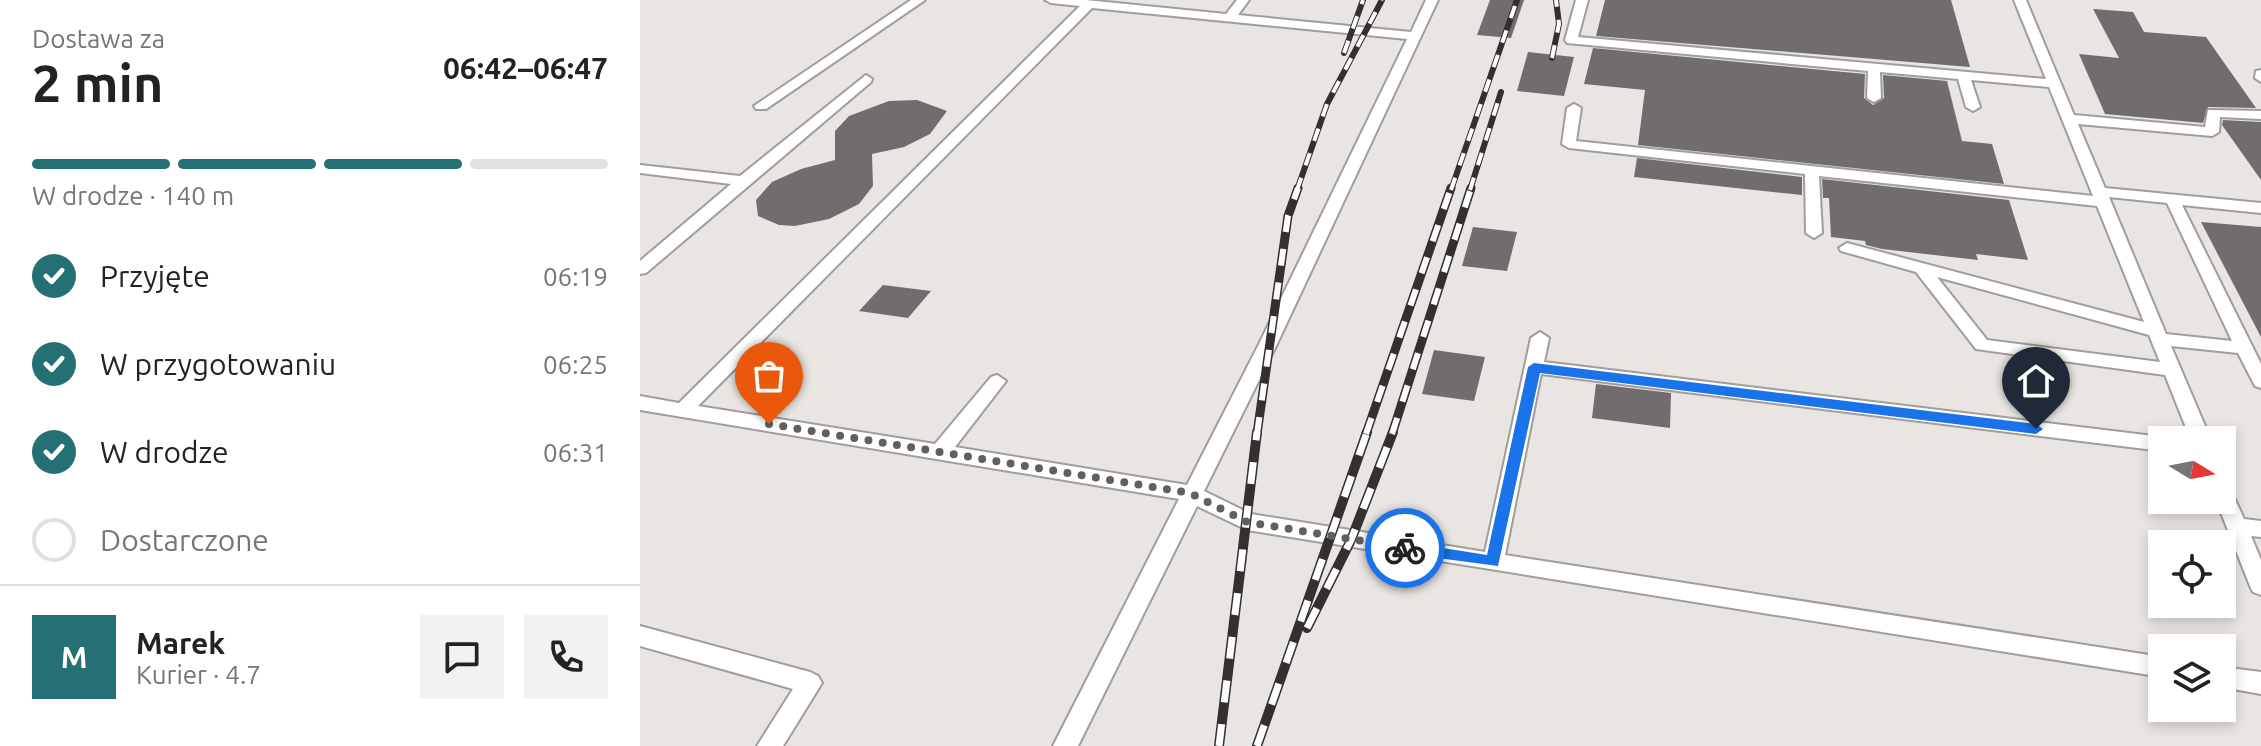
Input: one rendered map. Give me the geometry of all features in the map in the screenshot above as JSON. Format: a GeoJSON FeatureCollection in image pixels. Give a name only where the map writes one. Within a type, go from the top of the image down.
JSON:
{"type":"FeatureCollection","features":[{"type":"Feature","properties":{"kind":"lane"},"geometry":{"type":"LineString","coordinates":[[761,106],[919,0]]}},
{"type":"Feature","properties":{"kind":"lane"},"geometry":{"type":"LineString","coordinates":[[1051,0],[1416,36]]}},
{"type":"Feature","properties":{"kind":"lane"},"geometry":{"type":"LineString","coordinates":[[1230,17],[1243,0]]}},
{"type":"Feature","properties":{"kind":"lane"},"geometry":{"type":"LineString","coordinates":[[1065,746],[1190,493],[1268,344],[1432,0]]}},
{"type":"Feature","properties":{"kind":"lane"},"geometry":{"type":"LineString","coordinates":[[1582,0],[1571,40],[2055,84]]}},
{"type":"Feature","properties":{"kind":"lane"},"geometry":{"type":"LineString","coordinates":[[2020,0],[2195,426]]}},
{"type":"Feature","properties":{"kind":"lane"},"geometry":{"type":"LineString","coordinates":[[683,410],[1089,4]]}},
{"type":"Feature","properties":{"kind":"lane"},"geometry":{"type":"LineString","coordinates":[[1874,68],[1874,98]]}},
{"type":"Feature","properties":{"kind":"lane"},"geometry":{"type":"LineString","coordinates":[[1963,76],[1973,107]]}},
{"type":"Feature","properties":{"kind":"lane"},"geometry":{"type":"LineString","coordinates":[[640,269],[866,79]]}},
{"type":"Feature","properties":{"kind":"lane"},"geometry":{"type":"LineString","coordinates":[[1574,108],[1569,144],[1812,171],[2261,208]]}},
{"type":"Feature","properties":{"kind":"lane"},"geometry":{"type":"LineString","coordinates":[[2069,119],[2212,132],[2213,113],[2261,115]]}},
{"type":"Feature","properties":{"kind":"lane"},"geometry":{"type":"LineString","coordinates":[[640,169],[743,181]]}},
{"type":"Feature","properties":{"kind":"lane"},"geometry":{"type":"LineString","coordinates":[[1812,171],[1814,233]]}},
{"type":"Feature","properties":{"kind":"lane"},"geometry":{"type":"LineString","coordinates":[[2172,199],[2261,382]]}},
{"type":"Feature","properties":{"kind":"lane"},"geometry":{"type":"LineString","coordinates":[[1847,248],[2158,335],[2245,348]]}},
{"type":"Feature","properties":{"kind":"lane"},"geometry":{"type":"LineString","coordinates":[[1922,269],[1982,345],[2172,370]]}},
{"type":"Feature","properties":{"kind":"lane"},"geometry":{"type":"LineString","coordinates":[[1493,562],[1540,338]]}},
{"type":"Feature","properties":{"kind":"lane"},"geometry":{"type":"LineString","coordinates":[[1534,367],[2148,442]]}},
{"type":"Feature","properties":{"kind":"lane"},"geometry":{"type":"LineString","coordinates":[[940,452],[997,381]]}},
{"type":"Feature","properties":{"kind":"lane"},"geometry":{"type":"LineString","coordinates":[[640,403],[1190,493],[1247,522],[2148,665]]}},
{"type":"Feature","properties":{"kind":"lane"},"geometry":{"type":"LineString","coordinates":[[2232,514],[2261,586]]}},
{"type":"Feature","properties":{"kind":"lane"},"geometry":{"type":"LineString","coordinates":[[2237,527],[2261,529]]}},
{"type":"Feature","properties":{"kind":"lane"},"geometry":{"type":"LineString","coordinates":[[640,636],[810,683],[769,746]]}},
{"type":"Feature","properties":{"kind":"lane"},"geometry":{"type":"LineString","coordinates":[[2236,679],[2261,683]]}},
{"type":"Feature","properties":{"kind":"building"},"geometry":{"type":"Polygon","coordinates":[[[1490,0],[1524,0],[1511,38],[1477,35],[1490,0]]]}},
{"type":"Feature","properties":{"kind":"building"},"geometry":{"type":"Polygon","coordinates":[[[1605,0],[1951,0],[1970,67],[1596,36],[1605,0]]]}},
{"type":"Feature","properties":{"kind":"building"},"geometry":{"type":"Polygon","coordinates":[[[2093,9],[2133,12],[2144,32],[2206,37],[2256,108],[2208,107],[2203,123],[2105,114],[2079,54],[2119,58],[2093,9]]]}},
{"type":"Feature","properties":{"kind":"building"},"geometry":{"type":"Polygon","coordinates":[[[1593,48],[1865,74],[1864,98],[1873,105],[1884,98],[1883,75],[1947,81],[1962,141],[1992,144],[2004,184],[1638,145],[1645,90],[1584,84],[1593,48]]]}},
{"type":"Feature","properties":{"kind":"building"},"geometry":{"type":"Polygon","coordinates":[[[1528,52],[1574,57],[1564,96],[1517,91],[1528,52]]]}},
{"type":"Feature","properties":{"kind":"building"},"geometry":{"type":"Polygon","coordinates":[[[917,100],[947,111],[930,134],[904,147],[872,154],[873,186],[859,204],[829,219],[795,226],[779,225],[758,216],[756,200],[772,182],[801,169],[835,160],[835,131],[849,116],[889,101],[917,100]]]}},
{"type":"Feature","properties":{"kind":"building"},"geometry":{"type":"Polygon","coordinates":[[[2223,120],[2261,122],[2261,180],[2222,125],[2223,120]]]}},
{"type":"Feature","properties":{"kind":"building"},"geometry":{"type":"Polygon","coordinates":[[[1637,158],[1802,177],[1802,195],[1634,177],[1637,158]]]}},
{"type":"Feature","properties":{"kind":"building"},"geometry":{"type":"Polygon","coordinates":[[[1822,179],[2009,200],[2028,260],[1976,254],[1978,260],[1882,249],[1866,245],[1865,241],[1831,237],[1829,198],[1823,198],[1822,179]]]}},
{"type":"Feature","properties":{"kind":"building"},"geometry":{"type":"Polygon","coordinates":[[[2201,222],[2261,227],[2261,337],[2201,222]]]}},
{"type":"Feature","properties":{"kind":"building"},"geometry":{"type":"Polygon","coordinates":[[[1473,227],[1517,232],[1507,271],[1462,266],[1473,227]]]}},
{"type":"Feature","properties":{"kind":"building"},"geometry":{"type":"Polygon","coordinates":[[[883,285],[931,291],[908,318],[859,311],[883,285]]]}},
{"type":"Feature","properties":{"kind":"building"},"geometry":{"type":"Polygon","coordinates":[[[1434,350],[1485,357],[1474,401],[1422,394],[1434,350]]]}},
{"type":"Feature","properties":{"kind":"building"},"geometry":{"type":"Polygon","coordinates":[[[1596,384],[1671,393],[1670,428],[1592,418],[1596,384]]]}},
{"type":"Feature","properties":{"kind":"railway"},"geometry":{"type":"LineString","coordinates":[[1344,53],[1363,0]]}},
{"type":"Feature","properties":{"kind":"railway"},"geometry":{"type":"LineString","coordinates":[[1297,190],[1327,104],[1382,0]]}},
{"type":"Feature","properties":{"kind":"railway"},"geometry":{"type":"LineString","coordinates":[[1451,190],[1517,0]]}},
{"type":"Feature","properties":{"kind":"railway"},"geometry":{"type":"LineString","coordinates":[[1552,58],[1559,24],[1556,0]]}},
{"type":"Feature","properties":{"kind":"railway"},"geometry":{"type":"LineString","coordinates":[[1470,190],[1501,92]]}},
{"type":"Feature","properties":{"kind":"railway"},"geometry":{"type":"LineString","coordinates":[[1257,434],[1288,216],[1298,188]]}},
{"type":"Feature","properties":{"kind":"railway"},"geometry":{"type":"LineString","coordinates":[[1366,434],[1451,188]]}},
{"type":"Feature","properties":{"kind":"railway"},"geometry":{"type":"LineString","coordinates":[[1392,434],[1471,188]]}},
{"type":"Feature","properties":{"kind":"railway"},"geometry":{"type":"LineString","coordinates":[[1219,746],[1257,432]]}},
{"type":"Feature","properties":{"kind":"railway"},"geometry":{"type":"LineString","coordinates":[[1257,746],[1367,432]]}},
{"type":"Feature","properties":{"kind":"railway"},"geometry":{"type":"LineString","coordinates":[[1307,628],[1351,540],[1393,432]]}},
{"type":"Feature","properties":{"kind":"way so far"},"geometry":{"type":"LineString","coordinates":[[769,424],[1190,493],[1247,522],[1405,548]]}},
{"type":"Feature","properties":{"kind":"route"},"geometry":{"type":"LineString","coordinates":[[1405,548],[1493,562],[1534,367],[2036,429]]}}]}
